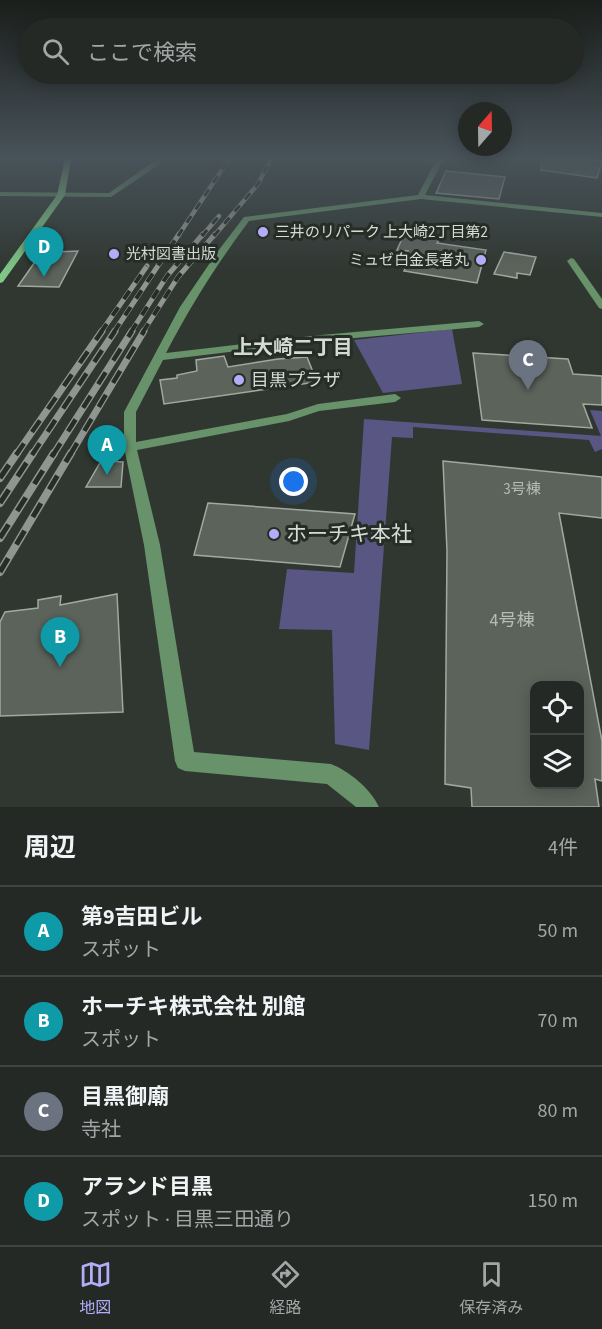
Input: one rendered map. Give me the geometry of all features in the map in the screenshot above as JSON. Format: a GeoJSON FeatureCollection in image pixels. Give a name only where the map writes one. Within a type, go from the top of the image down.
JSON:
{"type":"FeatureCollection","features":[{"type":"Feature","properties":{"kind":"street"},"geometry":{"type":"LineString","coordinates":[[2,275],[60,197]]}},
{"type":"Feature","properties":{"kind":"street"},"geometry":{"type":"LineString","coordinates":[[368,807],[366,802],[331,774],[185,760],[152,545],[130,447],[130,412],[185,307],[247,219],[421,197],[602,214]]}},
{"type":"Feature","properties":{"kind":"street"},"geometry":{"type":"LineString","coordinates":[[571,261],[602,306]]}},
{"type":"Feature","properties":{"kind":"street"},"geometry":{"type":"LineString","coordinates":[[160,357],[321,338],[479,324]]}},
{"type":"Feature","properties":{"kind":"street"},"geometry":{"type":"LineString","coordinates":[[130,447],[289,417],[318,408],[395,398]]}},
{"type":"Feature","properties":{"kind":"shaded area"},"geometry":{"type":"Polygon","coordinates":[[[452,329],[462,384],[383,393],[354,340],[452,329]]]}},
{"type":"Feature","properties":{"kind":"shaded area"},"geometry":{"type":"Polygon","coordinates":[[[590,410],[602,411],[602,449],[595,452],[589,440],[413,427],[413,438],[392,437],[369,750],[335,744],[332,630],[279,629],[287,569],[354,573],[364,419],[601,436],[590,410]]]}},
{"type":"Feature","properties":{"kind":"building"},"geometry":{"type":"Polygon","coordinates":[[[474,197],[500,197],[499,199],[474,197]]]}},
{"type":"Feature","properties":{"kind":"building","name":"ミュゼ白金長者丸"},"geometry":{"type":"Polygon","coordinates":[[[405,232],[441,237],[437,243],[486,250],[477,283],[404,271],[409,261],[404,258],[408,251],[397,250],[405,232]]]}},
{"type":"Feature","properties":{"kind":"building"},"geometry":{"type":"Polygon","coordinates":[[[78,251],[59,287],[18,286],[37,259],[50,258],[54,252],[78,251]]]}},
{"type":"Feature","properties":{"kind":"building"},"geometry":{"type":"Polygon","coordinates":[[[504,252],[536,257],[530,275],[517,273],[517,278],[494,274],[504,252]]]}},
{"type":"Feature","properties":{"kind":"building"},"geometry":{"type":"Polygon","coordinates":[[[473,353],[568,359],[573,374],[602,376],[602,405],[583,404],[592,428],[482,420],[473,353]]]}},
{"type":"Feature","properties":{"kind":"building","name":"目黒プラザ"},"geometry":{"type":"Polygon","coordinates":[[[224,356],[228,367],[307,357],[317,382],[164,404],[160,380],[177,378],[177,375],[197,371],[196,360],[224,356]]]}},
{"type":"Feature","properties":{"kind":"building"},"geometry":{"type":"Polygon","coordinates":[[[101,461],[123,462],[121,487],[86,487],[101,461]]]}},
{"type":"Feature","properties":{"kind":"building"},"geometry":{"type":"Polygon","coordinates":[[[443,461],[602,477],[602,518],[559,513],[602,741],[602,781],[595,779],[599,807],[472,807],[471,788],[445,784],[447,551],[443,461]]]}},
{"type":"Feature","properties":{"kind":"building","name":"ホーチキ本社"},"geometry":{"type":"Polygon","coordinates":[[[208,503],[355,514],[340,567],[194,555],[208,503]]]}},
{"type":"Feature","properties":{"kind":"building"},"geometry":{"type":"Polygon","coordinates":[[[117,594],[123,712],[0,716],[0,622],[5,612],[38,608],[38,600],[61,596],[60,605],[117,594]]]}},
{"type":"Feature","properties":{"kind":"railway"},"geometry":{"type":"LineString","coordinates":[[178,236],[204,197]]}},
{"type":"Feature","properties":{"kind":"railway"},"geometry":{"type":"LineString","coordinates":[[214,236],[247,197]]}},
{"type":"Feature","properties":{"kind":"railway"},"geometry":{"type":"LineString","coordinates":[[202,236],[219,216]]}},
{"type":"Feature","properties":{"kind":"railway"},"geometry":{"type":"LineString","coordinates":[[114,332],[179,234]]}},
{"type":"Feature","properties":{"kind":"railway"},"geometry":{"type":"LineString","coordinates":[[131,332],[167,276],[203,234]]}},
{"type":"Feature","properties":{"kind":"railway"},"geometry":{"type":"LineString","coordinates":[[143,332],[178,277],[215,234]]}},
{"type":"Feature","properties":{"kind":"railway"},"geometry":{"type":"LineString","coordinates":[[101,332],[147,266]]}},
{"type":"Feature","properties":{"kind":"railway"},"geometry":{"type":"LineString","coordinates":[[16,455],[102,331]]}},
{"type":"Feature","properties":{"kind":"railway"},"geometry":{"type":"LineString","coordinates":[[32,455],[115,331]]}},
{"type":"Feature","properties":{"kind":"railway"},"geometry":{"type":"LineString","coordinates":[[53,455],[132,331]]}},
{"type":"Feature","properties":{"kind":"railway"},"geometry":{"type":"LineString","coordinates":[[70,455],[144,331]]}},
{"type":"Feature","properties":{"kind":"railway"},"geometry":{"type":"LineString","coordinates":[[0,478],[17,453]]}},
{"type":"Feature","properties":{"kind":"railway"},"geometry":{"type":"LineString","coordinates":[[0,503],[33,453]]}},
{"type":"Feature","properties":{"kind":"railway"},"geometry":{"type":"LineString","coordinates":[[0,538],[54,453]]}},
{"type":"Feature","properties":{"kind":"railway"},"geometry":{"type":"LineString","coordinates":[[0,572],[71,453]]}},
{"type":"Feature","properties":{"kind":"place","name":"三井のリパーク 上大崎2丁目第2"},"geometry":{"type":"Point","coordinates":[263,232]}},
{"type":"Feature","properties":{"kind":"place","name":"光村図書出版"},"geometry":{"type":"Point","coordinates":[114,254]}},
{"type":"Feature","properties":{"kind":"place","name":"ミュゼ白金長者丸"},"geometry":{"type":"Point","coordinates":[481,260]}},
{"type":"Feature","properties":{"kind":"place","name":"アランド目黒"},"geometry":{"type":"Point","coordinates":[44,277]}},
{"type":"Feature","properties":{"kind":"place","name":"目黒プラザ"},"geometry":{"type":"Point","coordinates":[239,380]}},
{"type":"Feature","properties":{"kind":"place","name":"目黒御廟"},"geometry":{"type":"Point","coordinates":[528,390]}},
{"type":"Feature","properties":{"kind":"place","name":"第9吉田ビル"},"geometry":{"type":"Point","coordinates":[107,475]}},
{"type":"Feature","properties":{"kind":"place","name":"ホーチキ本社"},"geometry":{"type":"Point","coordinates":[274,534]}},
{"type":"Feature","properties":{"kind":"place","name":"ホーチキ株式会社 別館"},"geometry":{"type":"Point","coordinates":[60,667]}},
{"type":"Feature","properties":{"kind":"district","name":"上大崎二丁目"},"geometry":{"type":"Point","coordinates":[293,348]}}]}
